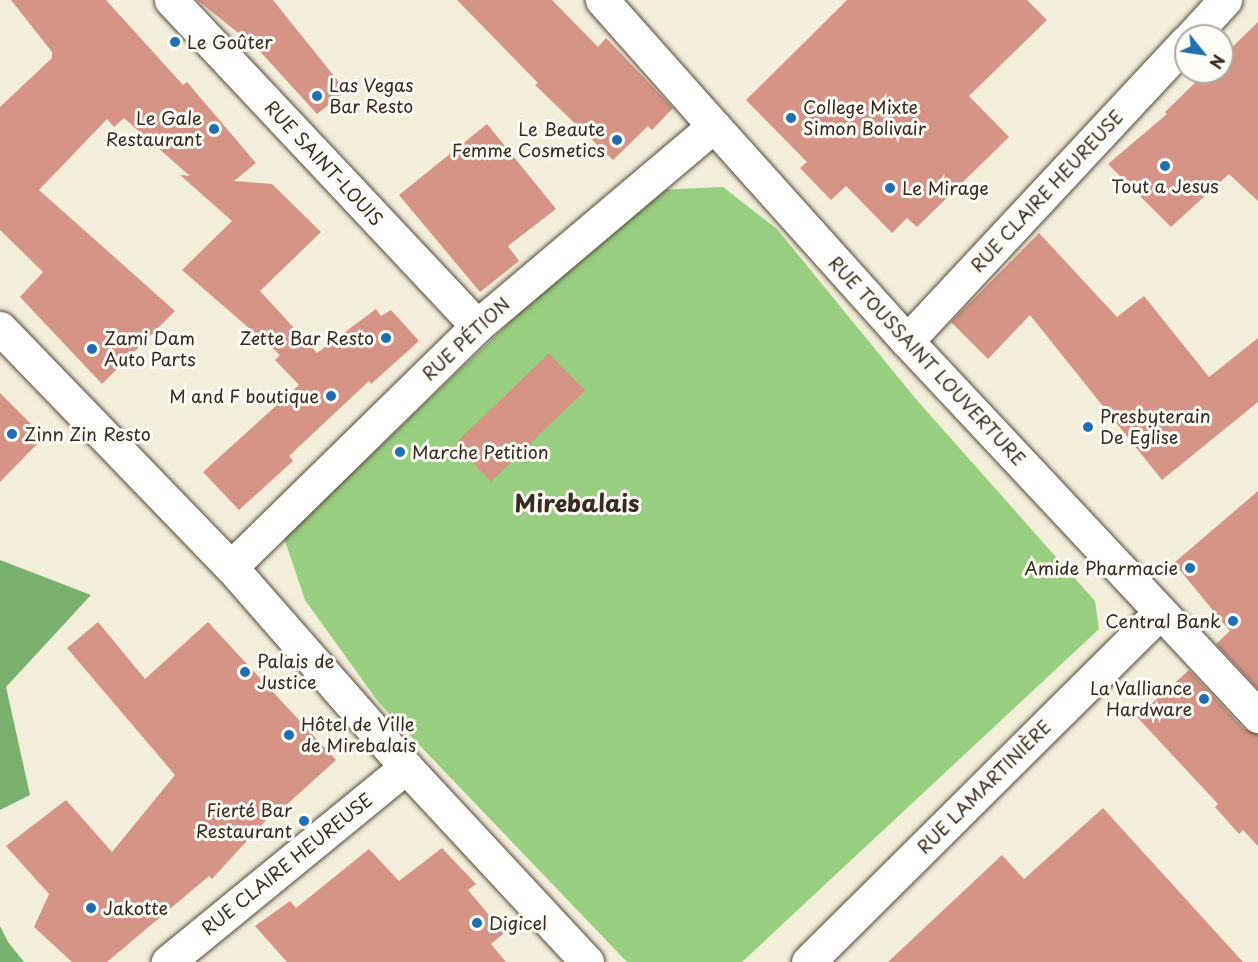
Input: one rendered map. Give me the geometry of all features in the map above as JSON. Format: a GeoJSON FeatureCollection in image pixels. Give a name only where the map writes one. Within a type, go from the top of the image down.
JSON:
{"type":"FeatureCollection","features":[{"type":"Feature","properties":{"kind":"main road","name":"RUE SAINT-LOUIS"},"geometry":{"type":"LineString","coordinates":[[171,0],[477,326]]}},
{"type":"Feature","properties":{"kind":"main road","name":"RUE TOUSSAINT LOUVERTURE"},"geometry":{"type":"LineString","coordinates":[[602,0],[907,341],[1258,716]]}},
{"type":"Feature","properties":{"kind":"main road"},"geometry":{"type":"LineString","coordinates":[[1203,24],[1225,0]]}},
{"type":"Feature","properties":{"kind":"main road","name":"RUE CLAIRE HEUREUSE"},"geometry":{"type":"LineString","coordinates":[[907,341],[1174,55]]}},
{"type":"Feature","properties":{"kind":"main road","name":"RUE PÉTION"},"geometry":{"type":"LineString","coordinates":[[231,567],[477,326],[714,126]]}},
{"type":"Feature","properties":{"kind":"main road"},"geometry":{"type":"LineString","coordinates":[[0,328],[231,567],[406,766],[587,962]]}},
{"type":"Feature","properties":{"kind":"main road","name":"RUE LAMARTINIÈRE"},"geometry":{"type":"LineString","coordinates":[[808,962],[1160,612]]}},
{"type":"Feature","properties":{"kind":"main road","name":"RUE CLAIRE HEUREUSE"},"geometry":{"type":"LineString","coordinates":[[168,962],[406,766]]}},
{"type":"Feature","properties":{"kind":"green space"},"geometry":{"type":"Polygon","coordinates":[[[723,187],[777,229],[915,398],[1095,601],[1099,629],[742,962],[627,962],[379,703],[305,600],[284,538],[579,256],[656,190],[723,187]]]}},
{"type":"Feature","properties":{"kind":"green space"},"geometry":{"type":"Polygon","coordinates":[[[0,560],[91,595],[6,687],[30,795],[0,810],[0,560]]]}},
{"type":"Feature","properties":{"kind":"green space"},"geometry":{"type":"Polygon","coordinates":[[[0,926],[8,942],[24,962],[0,962],[0,926]]]}},
{"type":"Feature","properties":{"kind":"building"},"geometry":{"type":"Polygon","coordinates":[[[11,0],[106,0],[183,85],[187,82],[256,163],[234,181],[272,184],[321,232],[260,291],[317,353],[376,309],[381,316],[391,310],[419,341],[371,384],[369,381],[289,456],[293,461],[239,510],[203,472],[299,385],[275,360],[280,355],[182,270],[232,221],[180,175],[190,176],[124,118],[114,127],[107,119],[39,190],[175,311],[102,384],[20,297],[43,272],[0,230],[0,107],[52,58],[52,52],[11,0]]]}},
{"type":"Feature","properties":{"kind":"building"},"geometry":{"type":"Polygon","coordinates":[[[197,0],[273,0],[346,91],[317,114],[256,47],[197,0]]]}},
{"type":"Feature","properties":{"kind":"building"},"geometry":{"type":"Polygon","coordinates":[[[457,0],[552,0],[598,47],[606,38],[673,108],[652,130],[648,126],[613,160],[535,85],[538,83],[457,0]]]}},
{"type":"Feature","properties":{"kind":"building"},"geometry":{"type":"Polygon","coordinates":[[[847,0],[1027,0],[1047,20],[969,96],[1009,137],[917,227],[907,218],[892,233],[846,186],[831,200],[800,168],[807,162],[746,100],[847,0]]]}},
{"type":"Feature","properties":{"kind":"building"},"geometry":{"type":"Polygon","coordinates":[[[1258,22],[1258,201],[1229,174],[1171,227],[1108,164],[1167,114],[1165,112],[1194,84],[1234,84],[1234,45],[1258,22]]]}},
{"type":"Feature","properties":{"kind":"building"},"geometry":{"type":"Polygon","coordinates":[[[487,124],[556,209],[508,246],[519,261],[480,292],[399,195],[487,124]]]}},
{"type":"Feature","properties":{"kind":"building"},"geometry":{"type":"Polygon","coordinates":[[[1039,233],[1117,317],[1144,296],[1209,377],[1258,338],[1258,402],[1162,480],[1030,315],[988,359],[951,322],[1039,233]]]}},
{"type":"Feature","properties":{"kind":"building"},"geometry":{"type":"Polygon","coordinates":[[[549,353],[585,390],[491,481],[455,444],[549,353]]]}},
{"type":"Feature","properties":{"kind":"building"},"geometry":{"type":"Polygon","coordinates":[[[0,393],[44,437],[0,482],[0,393]]]}},
{"type":"Feature","properties":{"kind":"building"},"geometry":{"type":"Polygon","coordinates":[[[1258,491],[1258,689],[1216,644],[1230,631],[1174,563],[1258,491]]]}},
{"type":"Feature","properties":{"kind":"building"},"geometry":{"type":"Polygon","coordinates":[[[98,622],[145,679],[208,622],[336,760],[283,808],[280,805],[212,879],[209,876],[107,962],[72,962],[34,927],[49,894],[6,846],[66,800],[112,852],[175,775],[67,648],[98,622]]]}},
{"type":"Feature","properties":{"kind":"building"},"geometry":{"type":"Polygon","coordinates":[[[1189,670],[1244,729],[1258,734],[1258,846],[1243,830],[1239,834],[1215,807],[1218,804],[1137,717],[1189,670]]]}},
{"type":"Feature","properties":{"kind":"building"},"geometry":{"type":"Polygon","coordinates":[[[1103,808],[1243,962],[888,962],[1002,855],[1024,879],[1103,808]]]}},
{"type":"Feature","properties":{"kind":"building"},"geometry":{"type":"Polygon","coordinates":[[[442,848],[476,884],[468,890],[504,933],[491,944],[506,962],[287,962],[255,926],[290,901],[296,908],[369,849],[399,881],[442,848]]]}},
{"type":"Feature","properties":{"kind":"place","name":"Le Goûter"},"geometry":{"type":"Point","coordinates":[175,42]}},
{"type":"Feature","properties":{"kind":"place","name":"Las Vegas Bar Resto"},"geometry":{"type":"Point","coordinates":[317,96]}},
{"type":"Feature","properties":{"kind":"place","name":"College Mixte Simon Bolivair"},"geometry":{"type":"Point","coordinates":[791,118]}},
{"type":"Feature","properties":{"kind":"place","name":"Le Gale Restaurant"},"geometry":{"type":"Point","coordinates":[214,129]}},
{"type":"Feature","properties":{"kind":"place","name":"Le Beaute Femme Cosmetics"},"geometry":{"type":"Point","coordinates":[617,140]}},
{"type":"Feature","properties":{"kind":"place","name":"Tout a Jesus"},"geometry":{"type":"Point","coordinates":[1165,166]}},
{"type":"Feature","properties":{"kind":"place","name":"Le Mirage"},"geometry":{"type":"Point","coordinates":[890,188]}},
{"type":"Feature","properties":{"kind":"place","name":"Zette Bar Resto"},"geometry":{"type":"Point","coordinates":[386,338]}},
{"type":"Feature","properties":{"kind":"place","name":"Zami Dam Auto Parts"},"geometry":{"type":"Point","coordinates":[92,349]}},
{"type":"Feature","properties":{"kind":"place","name":"M and F boutique"},"geometry":{"type":"Point","coordinates":[331,396]}},
{"type":"Feature","properties":{"kind":"place","name":"Presbyterain De Eglise"},"geometry":{"type":"Point","coordinates":[1088,427]}},
{"type":"Feature","properties":{"kind":"place","name":"Zinn Zin Resto"},"geometry":{"type":"Point","coordinates":[12,434]}},
{"type":"Feature","properties":{"kind":"place","name":"Marche Petition"},"geometry":{"type":"Point","coordinates":[400,452]}},
{"type":"Feature","properties":{"kind":"place","name":"Amide Pharmacie"},"geometry":{"type":"Point","coordinates":[1190,568]}},
{"type":"Feature","properties":{"kind":"place","name":"Central Bank"},"geometry":{"type":"Point","coordinates":[1233,621]}},
{"type":"Feature","properties":{"kind":"place","name":"Palais de Justice"},"geometry":{"type":"Point","coordinates":[245,672]}},
{"type":"Feature","properties":{"kind":"place","name":"La Valliance Hardware"},"geometry":{"type":"Point","coordinates":[1204,699]}},
{"type":"Feature","properties":{"kind":"place","name":"Hôtel de Ville de Mirebalais"},"geometry":{"type":"Point","coordinates":[289,735]}},
{"type":"Feature","properties":{"kind":"place","name":"Fierté Bar Restaurant"},"geometry":{"type":"Point","coordinates":[304,821]}},
{"type":"Feature","properties":{"kind":"place","name":"Jakotte"},"geometry":{"type":"Point","coordinates":[91,908]}},
{"type":"Feature","properties":{"kind":"place","name":"Digicel"},"geometry":{"type":"Point","coordinates":[477,923]}},
{"type":"Feature","properties":{"kind":"district","name":"Mirebalais"},"geometry":{"type":"Point","coordinates":[577,503]}}]}
